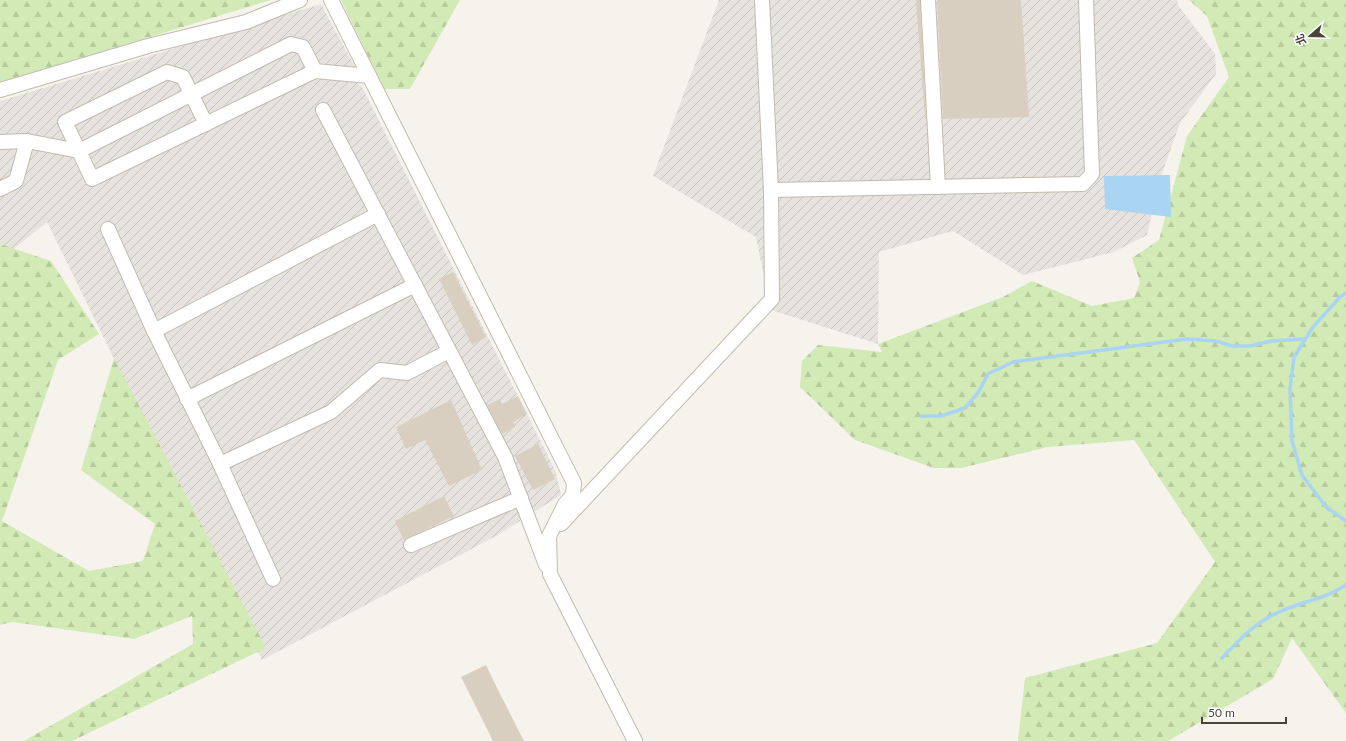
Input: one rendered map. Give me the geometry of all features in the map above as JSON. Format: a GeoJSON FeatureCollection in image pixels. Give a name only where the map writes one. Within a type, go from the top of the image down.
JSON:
{"type":"FeatureCollection","features":[{"type":"Feature","properties":{"kind":"street"},"geometry":{"type":"LineString","coordinates":[[0,90],[148,46],[246,22],[300,0]]}},
{"type":"Feature","properties":{"kind":"street"},"geometry":{"type":"LineString","coordinates":[[331,0],[574,483],[573,496],[565,504],[549,536],[550,574]]}},
{"type":"Feature","properties":{"kind":"street"},"geometry":{"type":"LineString","coordinates":[[549,536],[772,299],[770,190],[762,0]]}},
{"type":"Feature","properties":{"kind":"street"},"geometry":{"type":"LineString","coordinates":[[928,0],[938,187]]}},
{"type":"Feature","properties":{"kind":"street"},"geometry":{"type":"LineString","coordinates":[[770,190],[1082,184],[1092,174],[1086,0]]}},
{"type":"Feature","properties":{"kind":"street"},"geometry":{"type":"LineString","coordinates":[[0,142],[26,141],[79,151],[291,44],[303,47],[315,71]]}},
{"type":"Feature","properties":{"kind":"street"},"geometry":{"type":"LineString","coordinates":[[206,124],[182,76],[168,72],[65,122],[92,179],[206,124],[315,71],[369,76]]}},
{"type":"Feature","properties":{"kind":"street"},"geometry":{"type":"LineString","coordinates":[[323,110],[505,457],[550,574],[635,741]]}},
{"type":"Feature","properties":{"kind":"street"},"geometry":{"type":"LineString","coordinates":[[0,189],[16,181],[26,141]]}},
{"type":"Feature","properties":{"kind":"street"},"geometry":{"type":"LineString","coordinates":[[154,331],[378,214]]}},
{"type":"Feature","properties":{"kind":"street"},"geometry":{"type":"LineString","coordinates":[[108,229],[154,331],[220,464],[273,579]]}},
{"type":"Feature","properties":{"kind":"street"},"geometry":{"type":"LineString","coordinates":[[187,399],[415,285]]}},
{"type":"Feature","properties":{"kind":"street"},"geometry":{"type":"LineString","coordinates":[[220,464],[331,412],[380,370],[406,373],[449,351]]}},
{"type":"Feature","properties":{"kind":"street"},"geometry":{"type":"LineString","coordinates":[[411,545],[521,498]]}},
{"type":"Feature","properties":{"kind":"shaded area"},"geometry":{"type":"Polygon","coordinates":[[[719,0],[1177,0],[1178,5],[1215,54],[1216,74],[1180,123],[1159,182],[1147,235],[1114,252],[1023,275],[953,231],[879,252],[878,344],[771,310],[756,237],[653,176],[719,0]]]}},
{"type":"Feature","properties":{"kind":"shaded area"},"geometry":{"type":"Polygon","coordinates":[[[321,4],[356,69],[347,74],[362,87],[555,470],[561,495],[496,536],[262,660],[47,222],[0,260],[0,101],[321,4]]]}},
{"type":"Feature","properties":{"kind":"green space"},"geometry":{"type":"Polygon","coordinates":[[[0,0],[271,0],[0,83],[0,0]]]}},
{"type":"Feature","properties":{"kind":"green space"},"geometry":{"type":"Polygon","coordinates":[[[341,0],[460,0],[410,89],[384,89],[341,0]]]}},
{"type":"Feature","properties":{"kind":"green space"},"geometry":{"type":"Polygon","coordinates":[[[1189,0],[1346,0],[1346,713],[1292,638],[1273,679],[1168,741],[1018,741],[1025,678],[1157,643],[1215,562],[1134,440],[1048,447],[961,468],[934,468],[855,440],[800,387],[802,361],[818,345],[882,352],[878,344],[1003,297],[1032,281],[1092,306],[1134,298],[1140,282],[1132,258],[1159,240],[1187,136],[1229,77],[1207,16],[1189,0]]]}},
{"type":"Feature","properties":{"kind":"green space"},"geometry":{"type":"Polygon","coordinates":[[[0,244],[51,261],[99,334],[58,360],[2,521],[89,571],[143,561],[155,524],[81,470],[114,358],[266,648],[72,741],[24,741],[193,644],[192,616],[134,639],[12,622],[0,625],[0,244]]]}},
{"type":"Feature","properties":{"kind":"water"},"geometry":{"type":"Polygon","coordinates":[[[1170,175],[1171,217],[1105,209],[1104,176],[1170,175]]]}},
{"type":"Feature","properties":{"kind":"building"},"geometry":{"type":"Polygon","coordinates":[[[916,0],[920,0],[926,119],[925,119],[916,0]]]}},
{"type":"Feature","properties":{"kind":"building"},"geometry":{"type":"Polygon","coordinates":[[[937,0],[1021,0],[1029,117],[943,119],[937,0]]]}},
{"type":"Feature","properties":{"kind":"building"},"geometry":{"type":"Polygon","coordinates":[[[453,272],[486,337],[472,345],[439,279],[453,272]]]}},
{"type":"Feature","properties":{"kind":"building"},"geometry":{"type":"Polygon","coordinates":[[[518,396],[527,414],[513,422],[515,427],[502,434],[487,405],[500,399],[502,404],[518,396]]]}},
{"type":"Feature","properties":{"kind":"building"},"geometry":{"type":"Polygon","coordinates":[[[451,400],[482,470],[449,486],[425,440],[406,449],[396,427],[451,400]]]}},
{"type":"Feature","properties":{"kind":"building"},"geometry":{"type":"Polygon","coordinates":[[[538,444],[555,479],[533,490],[515,456],[538,444]]]}},
{"type":"Feature","properties":{"kind":"building"},"geometry":{"type":"Polygon","coordinates":[[[444,496],[454,516],[404,540],[395,521],[444,496]]]}},
{"type":"Feature","properties":{"kind":"building"},"geometry":{"type":"Polygon","coordinates":[[[486,665],[524,741],[493,741],[461,677],[486,665]]]}},
{"type":"Feature","properties":{"kind":"waterway"},"geometry":{"type":"LineString","coordinates":[[1346,293],[1340,297],[1313,327],[1294,357],[1290,389],[1292,441],[1302,475],[1326,507],[1346,521]]}},
{"type":"Feature","properties":{"kind":"waterway"},"geometry":{"type":"LineString","coordinates":[[921,416],[941,416],[965,408],[978,393],[988,374],[1013,362],[1187,339],[1216,341],[1232,346],[1250,346],[1271,341],[1305,339]]}},
{"type":"Feature","properties":{"kind":"waterway"},"geometry":{"type":"LineString","coordinates":[[1222,658],[1247,633],[1268,618],[1285,609],[1330,594],[1346,585]]}}]}
